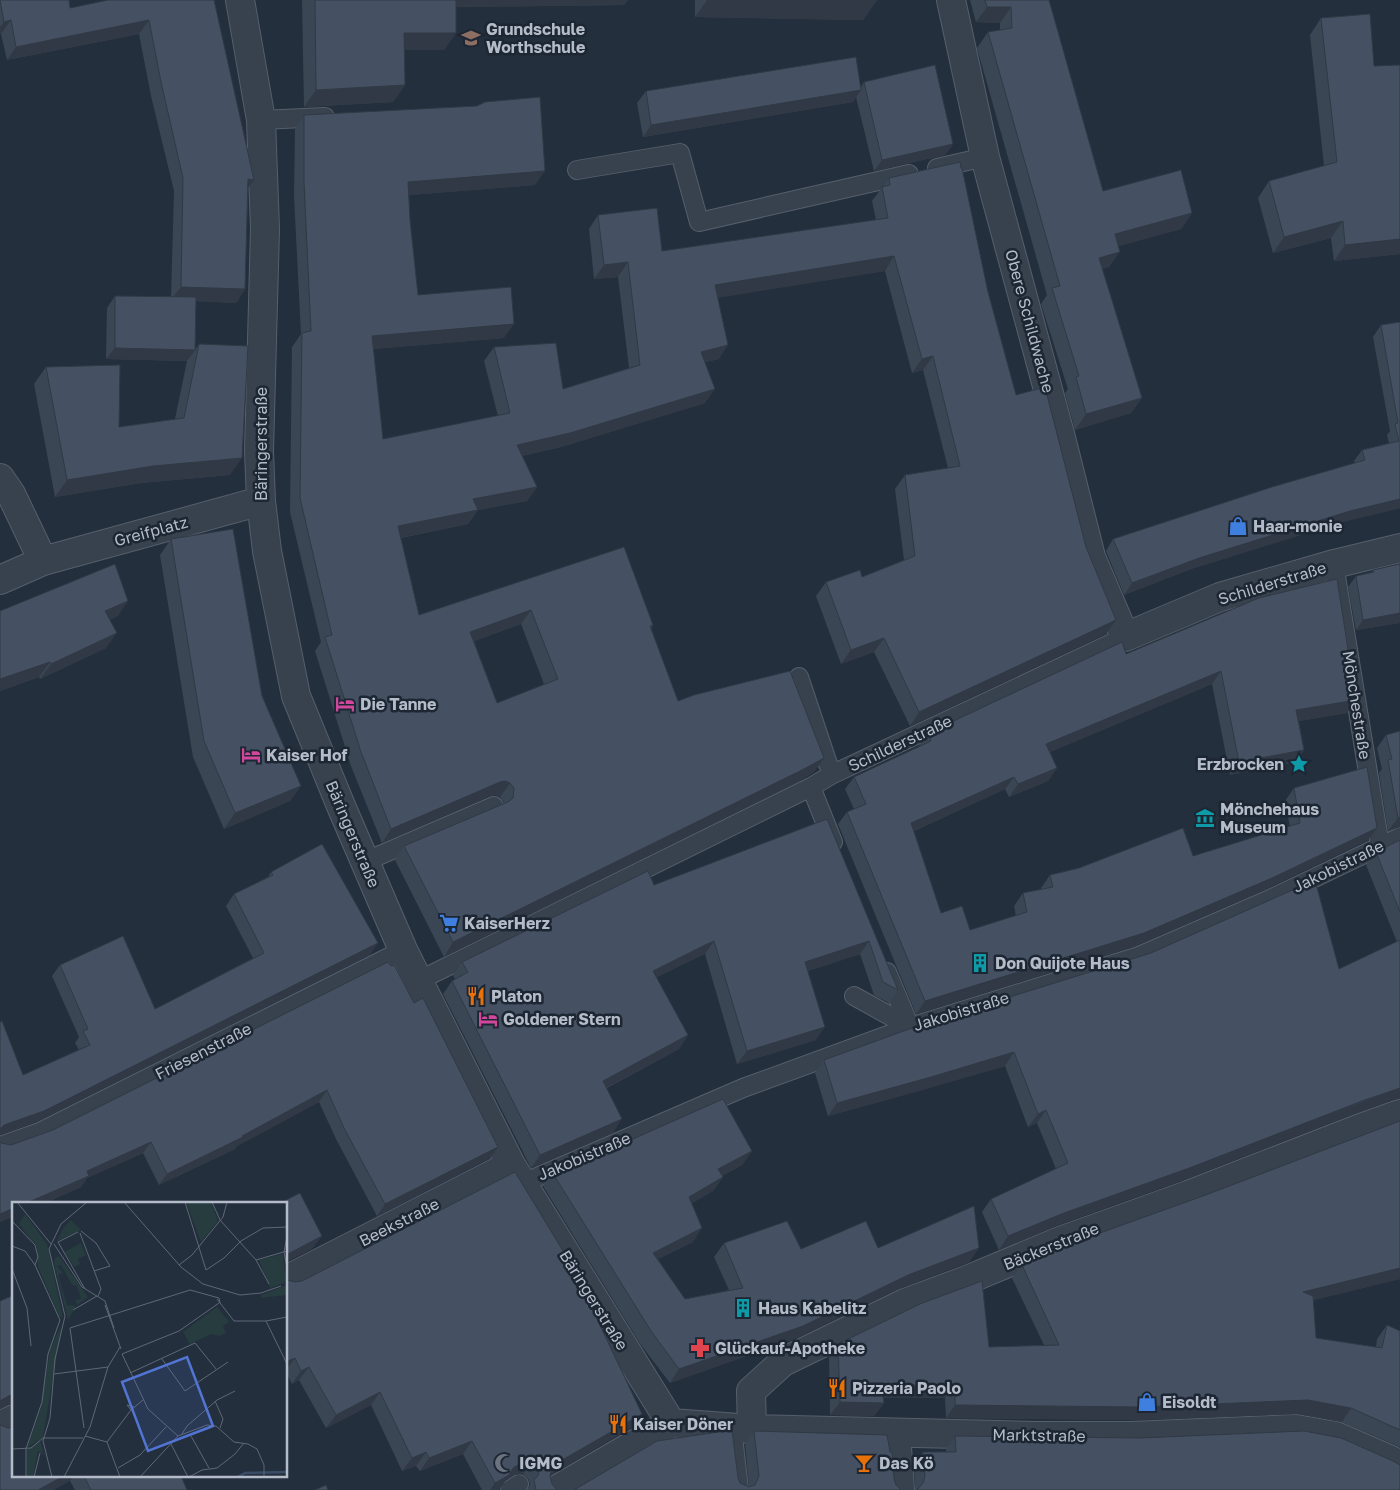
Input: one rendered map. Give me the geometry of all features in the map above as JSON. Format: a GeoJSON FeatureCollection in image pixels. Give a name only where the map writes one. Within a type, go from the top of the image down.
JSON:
{"type":"FeatureCollection","features":[{"type":"Feature","properties":{"kind":"street","name":"Bäringerstraße"},"geometry":{"type":"LineString","coordinates":[[240,0],[261,120],[265,230],[259,451],[261,501],[267,551],[296,696],[340,806],[403,950],[516,1174],[671,1423]]}},
{"type":"Feature","properties":{"kind":"street","name":"Obere Schildwache"},"geometry":{"type":"LineString","coordinates":[[951,0],[986,157],[1092,557],[1125,638]]}},
{"type":"Feature","properties":{"kind":"street"},"geometry":{"type":"LineString","coordinates":[[0,478],[11,494],[43,562]]}},
{"type":"Feature","properties":{"kind":"street","name":"Greifplatz"},"geometry":{"type":"LineString","coordinates":[[0,580],[43,562],[261,501]]}},
{"type":"Feature","properties":{"kind":"street","name":"Schilderstraße"},"geometry":{"type":"LineString","coordinates":[[1125,638],[1220,597],[1334,564],[1400,548]]}},
{"type":"Feature","properties":{"kind":"street","name":"Bäckerstraße"},"geometry":{"type":"LineString","coordinates":[[742,1428],[752,1391],[783,1362],[905,1303],[967,1280],[1060,1241],[1188,1195],[1358,1128],[1400,1114]]}},
{"type":"Feature","properties":{"kind":"street","name":"Beekstraße"},"geometry":{"type":"LineString","coordinates":[[288,1279],[486,1178],[516,1174]]}},
{"type":"Feature","properties":{"kind":"street"},"geometry":{"type":"LineString","coordinates":[[0,1426],[12,1420]]}},
{"type":"Feature","properties":{"kind":"street"},"geometry":{"type":"LineString","coordinates":[[556,1490],[671,1423]]}},
{"type":"Feature","properties":{"kind":"street","name":"Marktstraße"},"geometry":{"type":"LineString","coordinates":[[671,1423],[742,1428],[1036,1436],[1131,1436],[1296,1429],[1336,1436],[1391,1460],[1400,1466]]}},
{"type":"Feature","properties":{"kind":"street"},"geometry":{"type":"LineString","coordinates":[[896,1433],[900,1490]]}},
{"type":"Feature","properties":{"kind":"lane"},"geometry":{"type":"LineString","coordinates":[[261,120],[339,116]]}},
{"type":"Feature","properties":{"kind":"lane"},"geometry":{"type":"LineString","coordinates":[[577,170],[680,152],[699,222],[986,157]]}},
{"type":"Feature","properties":{"kind":"lane","name":"Mönchestraße"},"geometry":{"type":"LineString","coordinates":[[1334,564],[1380,846]]}},
{"type":"Feature","properties":{"kind":"lane","name":"Schilderstraße"},"geometry":{"type":"LineString","coordinates":[[418,981],[811,787],[833,774],[1125,638]]}},
{"type":"Feature","properties":{"kind":"lane"},"geometry":{"type":"LineString","coordinates":[[799,677],[833,774]]}},
{"type":"Feature","properties":{"kind":"lane"},"geometry":{"type":"LineString","coordinates":[[811,787],[841,861]]}},
{"type":"Feature","properties":{"kind":"lane"},"geometry":{"type":"LineString","coordinates":[[364,862],[494,806]]}},
{"type":"Feature","properties":{"kind":"lane","name":"Jakobistraße"},"geometry":{"type":"LineString","coordinates":[[516,1174],[742,1088],[910,1027],[1139,956],[1268,900],[1400,837]]}},
{"type":"Feature","properties":{"kind":"lane","name":"Friesenstraße"},"geometry":{"type":"LineString","coordinates":[[0,1146],[40,1132],[403,950]]}},
{"type":"Feature","properties":{"kind":"lane"},"geometry":{"type":"LineString","coordinates":[[879,953],[910,1027]]}},
{"type":"Feature","properties":{"kind":"lane"},"geometry":{"type":"LineString","coordinates":[[854,996],[910,1027]]}},
{"type":"Feature","properties":{"kind":"lane"},"geometry":{"type":"LineString","coordinates":[[739,1490],[742,1428]]}},
{"type":"Feature","properties":{"kind":"building"},"geometry":{"type":"Polygon","coordinates":[[[0,0],[69,0],[70,8],[108,0],[214,0],[254,180],[248,179],[245,289],[181,287],[183,178],[149,20],[16,47],[11,20],[4,22],[0,0]]]}},
{"type":"Feature","properties":{"kind":"building","name":"Grundschule Worthschule"},"geometry":{"type":"Polygon","coordinates":[[[315,0],[456,0],[456,33],[404,33],[405,85],[316,90],[315,0]]]}},
{"type":"Feature","properties":{"kind":"building"},"geometry":{"type":"Polygon","coordinates":[[[985,0],[1049,0],[1103,191],[1181,170],[1192,213],[1115,234],[1120,252],[1099,258],[1142,398],[1086,414],[1076,377],[1079,376],[1052,288],[1060,286],[988,32],[1012,28],[1011,7],[987,7],[985,0]]]}},
{"type":"Feature","properties":{"kind":"building"},"geometry":{"type":"Polygon","coordinates":[[[1370,14],[1374,66],[1400,65],[1400,239],[1345,245],[1343,221],[1284,237],[1269,181],[1337,162],[1321,18],[1370,14]]]}},
{"type":"Feature","properties":{"kind":"building"},"geometry":{"type":"Polygon","coordinates":[[[856,57],[861,90],[651,125],[646,91],[856,57]]]}},
{"type":"Feature","properties":{"kind":"building"},"geometry":{"type":"Polygon","coordinates":[[[935,65],[953,144],[882,160],[864,82],[935,65]]]}},
{"type":"Feature","properties":{"kind":"building"},"geometry":{"type":"Polygon","coordinates":[[[540,97],[545,171],[408,182],[418,295],[511,287],[514,324],[372,336],[383,439],[510,413],[494,347],[556,343],[563,389],[640,365],[628,262],[604,265],[598,215],[657,208],[662,251],[888,218],[882,187],[890,185],[889,178],[960,162],[988,292],[1016,395],[1045,387],[1086,547],[1116,620],[919,712],[884,638],[851,650],[826,582],[860,570],[862,577],[915,556],[905,475],[960,466],[933,356],[922,359],[894,256],[715,285],[728,345],[701,352],[715,389],[570,433],[517,445],[537,487],[473,499],[478,510],[398,526],[419,615],[624,547],[653,625],[650,626],[678,701],[694,695],[790,671],[824,758],[453,942],[404,846],[508,802],[513,798],[514,788],[510,783],[500,782],[391,829],[361,752],[325,637],[332,635],[300,498],[302,333],[311,331],[304,182],[304,115],[477,106],[485,102],[540,97]],[[531,610],[470,632],[497,703],[558,679],[531,610]]]}},
{"type":"Feature","properties":{"kind":"building"},"geometry":{"type":"Polygon","coordinates":[[[115,296],[196,297],[195,350],[115,348],[115,296]]]}},
{"type":"Feature","properties":{"kind":"building"},"geometry":{"type":"Polygon","coordinates":[[[1400,322],[1400,499],[1350,511],[1199,558],[1132,583],[1113,539],[1272,487],[1365,460],[1362,450],[1399,441],[1395,424],[1398,423],[1381,325],[1400,322]]]}},
{"type":"Feature","properties":{"kind":"building"},"geometry":{"type":"Polygon","coordinates":[[[199,344],[248,346],[242,458],[153,466],[67,480],[46,367],[120,365],[119,427],[184,418],[199,344]]]}},
{"type":"Feature","properties":{"kind":"building"},"geometry":{"type":"Polygon","coordinates":[[[233,529],[262,696],[301,786],[235,813],[204,741],[171,539],[233,529]]]}},
{"type":"Feature","properties":{"kind":"building"},"geometry":{"type":"Polygon","coordinates":[[[115,564],[128,601],[105,611],[117,633],[51,664],[50,662],[0,679],[0,611],[115,564]]]}},
{"type":"Feature","properties":{"kind":"building"},"geometry":{"type":"Polygon","coordinates":[[[1400,564],[1400,613],[1363,620],[1356,576],[1400,564]]]}},
{"type":"Feature","properties":{"kind":"building"},"geometry":{"type":"Polygon","coordinates":[[[1337,579],[1356,700],[1296,710],[1304,750],[1239,762],[1221,671],[1046,744],[1057,768],[1018,784],[1014,777],[911,823],[941,913],[962,906],[970,930],[1027,912],[1023,893],[1053,887],[1050,875],[1079,868],[1183,828],[1193,856],[1300,823],[1294,788],[1367,767],[1377,828],[1272,878],[1144,933],[925,1001],[847,812],[866,804],[854,777],[931,741],[928,733],[1122,642],[1126,654],[1259,598],[1337,579]]]}},
{"type":"Feature","properties":{"kind":"building"},"geometry":{"type":"Polygon","coordinates":[[[1400,731],[1400,817],[1398,818],[1388,760],[1392,759],[1386,735],[1400,731]]]}},
{"type":"Feature","properties":{"kind":"building"},"geometry":{"type":"Polygon","coordinates":[[[827,819],[898,990],[883,982],[869,941],[805,962],[825,1027],[747,1051],[714,941],[705,945],[653,971],[688,1035],[603,1081],[622,1119],[540,1155],[452,981],[468,972],[462,962],[648,871],[654,885],[827,819]]]}},
{"type":"Feature","properties":{"kind":"building"},"geometry":{"type":"Polygon","coordinates":[[[1400,840],[1400,912],[1376,852],[1400,840]]]}},
{"type":"Feature","properties":{"kind":"building"},"geometry":{"type":"Polygon","coordinates":[[[322,844],[378,943],[44,1111],[4,1125],[0,1129],[0,1022],[2,1021],[23,1075],[90,1045],[83,1031],[88,1029],[60,965],[123,936],[155,1009],[264,953],[234,894],[273,875],[271,872],[322,844]]]}},
{"type":"Feature","properties":{"kind":"building"},"geometry":{"type":"Polygon","coordinates":[[[1315,880],[1339,969],[1400,940],[1400,1088],[1192,1167],[1064,1213],[1008,1236],[991,1199],[1068,1163],[1046,1110],[1038,1114],[1014,1052],[837,1103],[824,1060],[923,1024],[1151,953],[1315,880]]]}},
{"type":"Feature","properties":{"kind":"building"},"geometry":{"type":"Polygon","coordinates":[[[388,962],[391,966],[394,965],[414,1003],[423,998],[498,1147],[385,1204],[344,1128],[327,1090],[243,1137],[167,1174],[151,1142],[87,1171],[89,1176],[29,1202],[12,1202],[12,1209],[0,1214],[0,1141],[1,1143],[11,1145],[53,1130],[388,962]]]}},
{"type":"Feature","properties":{"kind":"building"},"geometry":{"type":"Polygon","coordinates":[[[723,1099],[752,1151],[718,1169],[723,1177],[689,1197],[702,1228],[653,1253],[685,1299],[743,1288],[724,1243],[787,1221],[801,1249],[866,1221],[878,1248],[974,1206],[979,1248],[908,1275],[803,1326],[679,1369],[651,1331],[552,1172],[723,1099]]]}},
{"type":"Feature","properties":{"kind":"building"},"geometry":{"type":"Polygon","coordinates":[[[1400,1121],[1400,1268],[1303,1292],[1313,1296],[1316,1338],[1382,1348],[1387,1325],[1400,1331],[1400,1430],[1351,1408],[1308,1400],[1140,1407],[955,1405],[955,1385],[881,1385],[884,1403],[840,1402],[838,1344],[920,1304],[982,1281],[989,1347],[1059,1345],[1022,1265],[1075,1242],[1203,1196],[1400,1121]]]}},
{"type":"Feature","properties":{"kind":"building"},"geometry":{"type":"Polygon","coordinates":[[[515,1172],[571,1264],[642,1414],[557,1463],[552,1469],[550,1476],[552,1484],[557,1490],[536,1490],[534,1480],[538,1476],[539,1471],[533,1461],[523,1462],[513,1468],[509,1475],[495,1483],[472,1441],[429,1458],[426,1452],[412,1458],[380,1392],[336,1415],[309,1367],[301,1371],[295,1358],[288,1361],[288,1280],[302,1281],[515,1172]]]}},
{"type":"Feature","properties":{"kind":"building"},"geometry":{"type":"Polygon","coordinates":[[[300,1193],[322,1236],[288,1254],[288,1202],[282,1202],[300,1193]]]}},
{"type":"Feature","properties":{"kind":"building"},"geometry":{"type":"Polygon","coordinates":[[[12,1296],[12,1394],[0,1401],[0,1301],[12,1296]]]}},
{"type":"Feature","properties":{"kind":"building"},"geometry":{"type":"Polygon","coordinates":[[[0,1425],[12,1427],[12,1478],[60,1478],[38,1490],[0,1490],[0,1425]]]}},
{"type":"Feature","properties":{"kind":"building"},"geometry":{"type":"Polygon","coordinates":[[[732,1430],[738,1478],[740,1483],[749,1487],[755,1485],[759,1476],[754,1431],[887,1435],[890,1452],[892,1452],[894,1478],[896,1485],[901,1490],[574,1490],[657,1441],[732,1430]]]}},
{"type":"Feature","properties":{"kind":"building"},"geometry":{"type":"Polygon","coordinates":[[[1304,1431],[1341,1438],[1400,1465],[1400,1490],[917,1490],[923,1483],[925,1476],[923,1452],[956,1452],[955,1436],[1140,1438],[1304,1431]]]}},
{"type":"Feature","properties":{"kind":"building"},"geometry":{"type":"Polygon","coordinates":[[[85,1478],[182,1478],[187,1490],[91,1490],[85,1478]]]}},
{"type":"Feature","properties":{"kind":"building"},"geometry":{"type":"Polygon","coordinates":[[[326,1485],[328,1490],[315,1490],[326,1485]]]}},
{"type":"Feature","properties":{"kind":"place","name":"Grundschule Worthschule"},"geometry":{"type":"Point","coordinates":[471,38]}},
{"type":"Feature","properties":{"kind":"place","name":"Haar-monie"},"geometry":{"type":"Point","coordinates":[1238,526]}},
{"type":"Feature","properties":{"kind":"place","name":"Die Tanne"},"geometry":{"type":"Point","coordinates":[345,704]}},
{"type":"Feature","properties":{"kind":"place","name":"Kaiser Hof"},"geometry":{"type":"Point","coordinates":[251,755]}},
{"type":"Feature","properties":{"kind":"place","name":"Erzbrocken"},"geometry":{"type":"Point","coordinates":[1299,764]}},
{"type":"Feature","properties":{"kind":"place","name":"Mönchehaus Museum"},"geometry":{"type":"Point","coordinates":[1205,818]}},
{"type":"Feature","properties":{"kind":"place","name":"KaiserHerz"},"geometry":{"type":"Point","coordinates":[449,923]}},
{"type":"Feature","properties":{"kind":"place","name":"Don Quijote Haus"},"geometry":{"type":"Point","coordinates":[980,963]}},
{"type":"Feature","properties":{"kind":"place","name":"Platon"},"geometry":{"type":"Point","coordinates":[476,996]}},
{"type":"Feature","properties":{"kind":"place","name":"Goldener Stern"},"geometry":{"type":"Point","coordinates":[488,1019]}},
{"type":"Feature","properties":{"kind":"place","name":"Haus Kabelitz"},"geometry":{"type":"Point","coordinates":[743,1308]}},
{"type":"Feature","properties":{"kind":"place","name":"Glückauf-Apotheke"},"geometry":{"type":"Point","coordinates":[700,1348]}},
{"type":"Feature","properties":{"kind":"place","name":"Pizzeria Paolo"},"geometry":{"type":"Point","coordinates":[837,1388]}},
{"type":"Feature","properties":{"kind":"place","name":"Eisoldt"},"geometry":{"type":"Point","coordinates":[1147,1402]}},
{"type":"Feature","properties":{"kind":"place","name":"Kaiser Döner"},"geometry":{"type":"Point","coordinates":[618,1424]}},
{"type":"Feature","properties":{"kind":"place","name":"IGMG"},"geometry":{"type":"Point","coordinates":[504,1463]}},
{"type":"Feature","properties":{"kind":"place","name":"Das Kö"},"geometry":{"type":"Point","coordinates":[864,1463]}}]}
